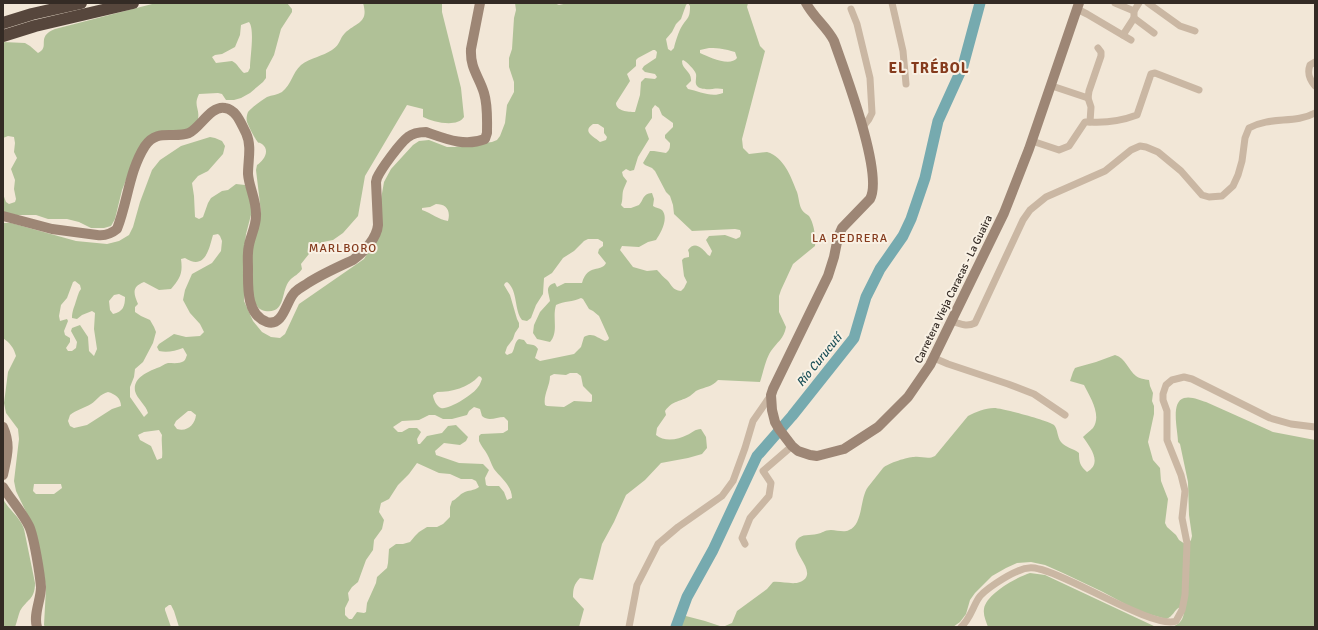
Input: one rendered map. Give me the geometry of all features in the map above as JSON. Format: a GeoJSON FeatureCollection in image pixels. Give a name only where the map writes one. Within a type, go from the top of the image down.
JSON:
{"type":"FeatureCollection","features":[{"type":"Feature","properties":{"kind":"highway"},"geometry":{"type":"LineString","coordinates":[[3,23],[32,14],[81,3]]}},
{"type":"Feature","properties":{"kind":"highway"},"geometry":{"type":"LineString","coordinates":[[3,36],[35,26],[133,3]]}},
{"type":"Feature","properties":{"kind":"main road"},"geometry":{"type":"LineString","coordinates":[[3,216],[52,228],[97,236],[110,234],[117,229],[135,166],[146,144],[153,138],[162,135],[188,133],[218,109],[224,108],[230,110],[240,121],[249,139],[249,180],[255,203],[256,215],[248,253],[249,300],[253,310],[262,319],[271,323],[276,322],[282,316],[296,291],[320,276],[353,260],[374,238],[378,230],[377,178],[407,137],[421,132],[426,132],[458,142],[470,143],[485,139],[487,134],[486,100],[470,57],[480,3]]}},
{"type":"Feature","properties":{"kind":"main road","name":"Carretera Vieja Caracas - La Guaira"},"geometry":{"type":"LineString","coordinates":[[806,3],[812,13],[830,34],[834,42],[855,98],[873,175],[873,194],[842,228],[828,276],[771,395],[772,410],[776,426],[792,446],[804,454],[817,456],[844,449],[878,427],[908,397],[930,365],[1004,213],[1052,86],[1078,6]]}},
{"type":"Feature","properties":{"kind":"main road"},"geometry":{"type":"LineString","coordinates":[[3,427],[8,441],[8,449],[3,475]]}},
{"type":"Feature","properties":{"kind":"main road"},"geometry":{"type":"LineString","coordinates":[[3,487],[30,530],[40,581],[40,596],[36,618],[37,627]]}},
{"type":"Feature","properties":{"kind":"street"},"geometry":{"type":"LineString","coordinates":[[892,3],[903,51],[906,84]]}},
{"type":"Feature","properties":{"kind":"street"},"geometry":{"type":"LineString","coordinates":[[1115,3],[1134,14],[1154,33]]}},
{"type":"Feature","properties":{"kind":"street"},"geometry":{"type":"LineString","coordinates":[[1123,35],[1139,3]]}},
{"type":"Feature","properties":{"kind":"street"},"geometry":{"type":"LineString","coordinates":[[1148,3],[1180,26],[1195,31]]}},
{"type":"Feature","properties":{"kind":"street"},"geometry":{"type":"LineString","coordinates":[[1078,6],[1087,14],[1131,40]]}},
{"type":"Feature","properties":{"kind":"street"},"geometry":{"type":"LineString","coordinates":[[851,9],[857,24],[870,78],[872,113],[870,119],[862,128]]}},
{"type":"Feature","properties":{"kind":"street"},"geometry":{"type":"LineString","coordinates":[[1090,122],[1091,107],[1088,98],[1101,56],[1101,52],[1098,48]]}},
{"type":"Feature","properties":{"kind":"street"},"geometry":{"type":"LineString","coordinates":[[1315,62],[1310,65],[1308,73],[1310,81],[1315,86]]}},
{"type":"Feature","properties":{"kind":"street"},"geometry":{"type":"LineString","coordinates":[[1032,141],[1060,150],[1069,146],[1085,122],[1114,122],[1137,115],[1151,74],[1155,73],[1199,90]]}},
{"type":"Feature","properties":{"kind":"street"},"geometry":{"type":"LineString","coordinates":[[1052,86],[1088,98]]}},
{"type":"Feature","properties":{"kind":"street"},"geometry":{"type":"LineString","coordinates":[[952,320],[960,324],[969,325],[973,324],[977,320],[1023,220],[1030,210],[1046,197],[1104,171],[1131,150],[1140,146],[1158,152],[1181,171],[1202,196],[1222,196],[1233,186],[1238,175],[1242,161],[1244,138],[1249,128],[1266,122],[1297,119],[1315,113]]}},
{"type":"Feature","properties":{"kind":"street"},"geometry":{"type":"LineString","coordinates":[[934,358],[1034,394],[1065,415]]}},
{"type":"Feature","properties":{"kind":"street"},"geometry":{"type":"LineString","coordinates":[[960,627],[967,620],[978,600],[985,591],[1017,571],[1030,568],[1042,569],[1153,621],[1167,624],[1176,621],[1182,610],[1185,595],[1187,543],[1182,518],[1184,488],[1179,469],[1167,440],[1167,411],[1163,398],[1166,385],[1172,380],[1184,377],[1192,379],[1275,420],[1315,427]]}},
{"type":"Feature","properties":{"kind":"street"},"geometry":{"type":"LineString","coordinates":[[629,627],[637,585],[658,544],[678,527],[722,496],[733,481],[753,421],[771,395]]}},
{"type":"Feature","properties":{"kind":"street"},"geometry":{"type":"LineString","coordinates":[[745,544],[742,538],[750,518],[769,496],[771,483],[763,471],[792,446]]}},
{"type":"Feature","properties":{"kind":"green space"},"geometry":{"type":"Polygon","coordinates":[[[156,3],[287,3],[292,9],[292,12],[281,29],[274,55],[266,70],[266,78],[263,82],[250,93],[234,100],[226,100],[222,94],[218,93],[199,94],[197,98],[198,119],[192,130],[166,133],[138,150],[122,190],[115,219],[111,226],[104,228],[91,228],[79,222],[67,219],[48,219],[36,215],[16,215],[3,212],[3,194],[6,202],[9,204],[15,202],[16,199],[14,189],[15,180],[11,169],[17,158],[14,152],[14,137],[8,136],[3,138],[3,42],[25,43],[38,53],[42,51],[46,35],[55,29],[156,3]],[[249,22],[241,25],[240,35],[235,47],[222,54],[212,57],[216,63],[232,61],[244,73],[248,72],[250,68],[252,44],[251,26],[249,22]]]}},
{"type":"Feature","properties":{"kind":"green space"},"geometry":{"type":"Polygon","coordinates":[[[363,3],[442,3],[442,12],[461,88],[464,117],[461,120],[451,123],[433,121],[423,117],[423,109],[407,105],[365,176],[358,216],[343,233],[333,240],[316,245],[301,264],[301,271],[290,280],[282,301],[277,309],[272,311],[261,310],[253,301],[251,254],[261,212],[256,170],[257,165],[265,156],[266,150],[262,144],[258,142],[250,129],[247,121],[248,112],[267,97],[282,92],[288,86],[301,65],[335,48],[345,33],[363,18],[363,3]]]}},
{"type":"Feature","properties":{"kind":"green space"},"geometry":{"type":"Polygon","coordinates":[[[515,3],[554,3],[559,5],[568,3],[688,3],[748,3],[747,7],[760,46],[765,51],[742,139],[743,148],[749,154],[767,152],[778,158],[786,168],[795,186],[801,208],[811,219],[815,235],[815,246],[793,264],[781,290],[779,296],[779,312],[786,327],[782,337],[769,354],[760,382],[718,380],[711,385],[697,390],[690,396],[674,403],[665,411],[666,415],[657,428],[656,435],[663,439],[675,439],[701,429],[706,437],[707,448],[702,454],[661,463],[645,480],[626,495],[602,544],[593,580],[580,578],[574,587],[573,597],[584,609],[579,627],[179,627],[174,611],[171,605],[169,605],[165,608],[165,610],[171,627],[45,627],[46,588],[43,569],[29,518],[16,491],[14,481],[19,439],[18,429],[6,413],[4,403],[8,372],[16,356],[11,346],[3,338],[3,223],[11,223],[76,241],[107,244],[119,241],[129,235],[152,170],[160,160],[181,146],[210,137],[215,138],[222,141],[225,146],[223,154],[208,171],[198,176],[192,183],[195,217],[199,219],[203,217],[211,198],[222,191],[228,190],[236,184],[245,185],[252,211],[246,234],[244,254],[244,301],[253,321],[262,332],[271,337],[280,338],[285,334],[299,304],[364,259],[370,249],[384,182],[391,169],[413,145],[419,141],[429,140],[447,147],[455,147],[492,142],[497,140],[500,136],[505,123],[507,105],[514,92],[514,82],[509,67],[509,58],[512,49],[516,10],[515,3]],[[688,3],[686,5],[681,19],[666,39],[668,49],[671,51],[674,48],[681,28],[689,15],[690,6],[688,3]],[[709,48],[700,50],[700,53],[714,59],[730,62],[737,58],[735,52],[725,49],[709,48]],[[653,50],[638,58],[636,60],[636,66],[627,74],[630,81],[616,103],[620,109],[635,112],[640,95],[641,82],[645,78],[655,79],[657,77],[655,74],[645,72],[642,69],[656,58],[657,52],[653,50]],[[683,60],[682,64],[691,78],[691,81],[686,86],[688,89],[714,95],[723,93],[723,89],[706,89],[698,87],[696,84],[695,72],[683,60]],[[655,105],[652,109],[652,118],[645,128],[649,139],[638,157],[634,170],[630,171],[626,169],[622,172],[627,181],[623,191],[621,205],[624,208],[631,208],[639,205],[646,195],[652,193],[654,199],[653,206],[662,210],[665,217],[662,230],[656,240],[639,247],[622,246],[620,250],[633,267],[647,271],[657,270],[674,288],[681,291],[687,282],[684,276],[682,260],[689,257],[688,250],[691,247],[699,246],[710,256],[712,251],[706,240],[709,236],[725,235],[736,239],[740,237],[741,233],[740,230],[735,229],[692,231],[674,214],[670,196],[666,192],[655,171],[643,163],[650,151],[666,153],[668,151],[670,143],[665,138],[665,135],[673,127],[673,123],[662,115],[659,108],[655,105]],[[593,124],[588,129],[589,132],[600,142],[606,140],[607,137],[604,133],[604,128],[598,124],[593,124]],[[436,204],[430,207],[422,208],[422,210],[448,221],[449,214],[447,208],[443,205],[436,204]],[[218,234],[213,235],[208,252],[202,260],[197,262],[185,258],[181,259],[182,268],[180,276],[171,289],[159,290],[144,282],[135,289],[138,304],[135,307],[135,312],[150,320],[156,332],[153,343],[143,362],[135,369],[130,387],[130,397],[144,417],[148,413],[135,391],[136,382],[138,379],[167,363],[182,362],[185,360],[187,355],[183,348],[165,352],[159,351],[157,347],[159,344],[174,334],[186,337],[200,336],[204,332],[200,324],[190,313],[183,300],[185,290],[192,274],[212,263],[221,251],[222,241],[218,234]],[[588,239],[584,241],[574,251],[563,258],[552,273],[544,278],[543,294],[536,305],[531,318],[527,321],[522,320],[518,311],[513,290],[507,282],[505,283],[504,285],[510,295],[519,323],[519,327],[513,339],[507,347],[505,353],[507,355],[512,353],[516,342],[519,339],[524,340],[527,344],[537,347],[538,349],[535,358],[540,361],[574,354],[581,347],[584,337],[590,335],[605,341],[608,340],[609,338],[599,316],[589,309],[581,298],[556,305],[555,329],[553,338],[550,342],[537,339],[533,333],[534,325],[540,312],[550,301],[548,290],[549,286],[555,283],[557,287],[565,283],[582,283],[588,273],[601,268],[606,263],[598,253],[599,249],[603,246],[603,242],[598,239],[588,239]],[[75,281],[73,282],[67,298],[61,305],[59,316],[60,321],[67,319],[68,321],[64,331],[65,335],[70,338],[70,342],[66,348],[68,351],[72,351],[76,348],[77,342],[71,331],[72,328],[80,325],[88,337],[89,351],[94,356],[97,349],[94,329],[95,313],[92,311],[77,319],[72,318],[72,313],[81,289],[80,285],[75,281]],[[119,294],[114,295],[109,301],[110,310],[113,314],[119,312],[124,306],[125,297],[119,294]],[[570,373],[566,375],[554,374],[550,376],[545,398],[545,405],[547,406],[564,407],[574,401],[592,401],[592,395],[583,386],[581,376],[577,373],[570,373]],[[479,376],[470,384],[460,388],[437,392],[433,395],[438,406],[441,408],[450,407],[467,397],[476,390],[482,379],[479,376]],[[108,392],[91,404],[70,415],[68,421],[70,426],[74,428],[87,425],[112,409],[121,406],[119,399],[113,394],[108,392]],[[474,407],[467,415],[452,419],[443,419],[435,415],[429,415],[419,420],[402,421],[393,427],[398,432],[402,432],[409,428],[417,428],[421,432],[417,439],[418,444],[420,444],[427,436],[442,433],[448,426],[456,425],[468,437],[466,441],[460,445],[444,443],[435,451],[436,455],[459,463],[483,464],[489,470],[485,478],[486,485],[499,486],[504,492],[507,500],[512,498],[512,494],[506,482],[494,469],[479,441],[479,436],[481,434],[503,433],[508,430],[508,421],[504,417],[487,419],[482,416],[480,409],[474,407]],[[188,411],[176,421],[174,425],[177,429],[181,430],[190,427],[194,422],[196,415],[191,411],[188,411]],[[159,430],[144,432],[138,435],[140,440],[151,446],[157,460],[162,458],[162,435],[159,430]],[[417,463],[398,485],[389,499],[381,503],[379,512],[384,520],[382,529],[374,540],[373,550],[366,560],[358,582],[348,593],[349,600],[345,608],[345,615],[349,619],[352,619],[357,612],[366,612],[367,603],[376,583],[377,577],[387,568],[389,549],[396,544],[410,542],[419,532],[427,527],[437,527],[443,524],[450,517],[450,507],[452,501],[463,493],[479,487],[476,481],[472,479],[461,479],[450,474],[439,473],[417,463]],[[34,484],[33,491],[36,494],[54,494],[62,488],[61,484],[34,484]]]}},
{"type":"Feature","properties":{"kind":"green space"},"geometry":{"type":"Polygon","coordinates":[[[1115,355],[1124,361],[1136,376],[1149,380],[1153,393],[1152,401],[1154,406],[1154,414],[1148,442],[1153,460],[1160,468],[1161,481],[1168,499],[1165,523],[1179,540],[1185,544],[1188,544],[1192,536],[1189,515],[1188,482],[1180,444],[1178,442],[1176,424],[1177,405],[1180,401],[1184,398],[1198,399],[1273,432],[1315,440],[1315,627],[1172,627],[1179,623],[1182,619],[1184,610],[1180,607],[1166,619],[1138,611],[1063,573],[1045,565],[1031,562],[1017,563],[992,576],[975,593],[970,600],[966,614],[960,622],[953,627],[675,627],[682,615],[720,626],[725,626],[732,623],[737,611],[767,589],[773,582],[797,583],[806,578],[806,568],[795,545],[801,536],[817,534],[829,530],[847,531],[854,527],[859,517],[865,492],[883,468],[893,462],[907,458],[930,458],[935,456],[968,416],[984,409],[994,408],[1015,412],[1054,425],[1061,442],[1065,446],[1079,453],[1080,464],[1087,472],[1092,468],[1095,460],[1092,450],[1083,437],[1093,428],[1096,412],[1092,400],[1084,385],[1070,381],[1075,368],[1115,355]]]}},
{"type":"Feature","properties":{"kind":"green space"},"geometry":{"type":"Polygon","coordinates":[[[3,499],[20,521],[24,529],[35,583],[34,593],[20,611],[15,627],[3,627],[3,499]]]}},
{"type":"Feature","properties":{"kind":"green space"},"geometry":{"type":"Polygon","coordinates":[[[1030,573],[1045,575],[1156,627],[988,627],[984,611],[986,603],[996,592],[1010,582],[1030,573]]]}},
{"type":"Feature","properties":{"kind":"waterway","name":"Río Curucutí"},"geometry":{"type":"LineString","coordinates":[[676,627],[687,597],[713,550],[757,456],[792,416],[854,338],[866,297],[880,269],[903,236],[911,219],[925,178],[938,121],[963,66],[980,3]]}},
{"type":"Feature","properties":{"kind":"district","name":"EL TRÉBOL"},"geometry":{"type":"Point","coordinates":[929,68]}},
{"type":"Feature","properties":{"kind":"district","name":"LA PEDRERA"},"geometry":{"type":"Point","coordinates":[850,238]}},
{"type":"Feature","properties":{"kind":"district","name":"MARLBORO"},"geometry":{"type":"Point","coordinates":[343,248]}}]}
